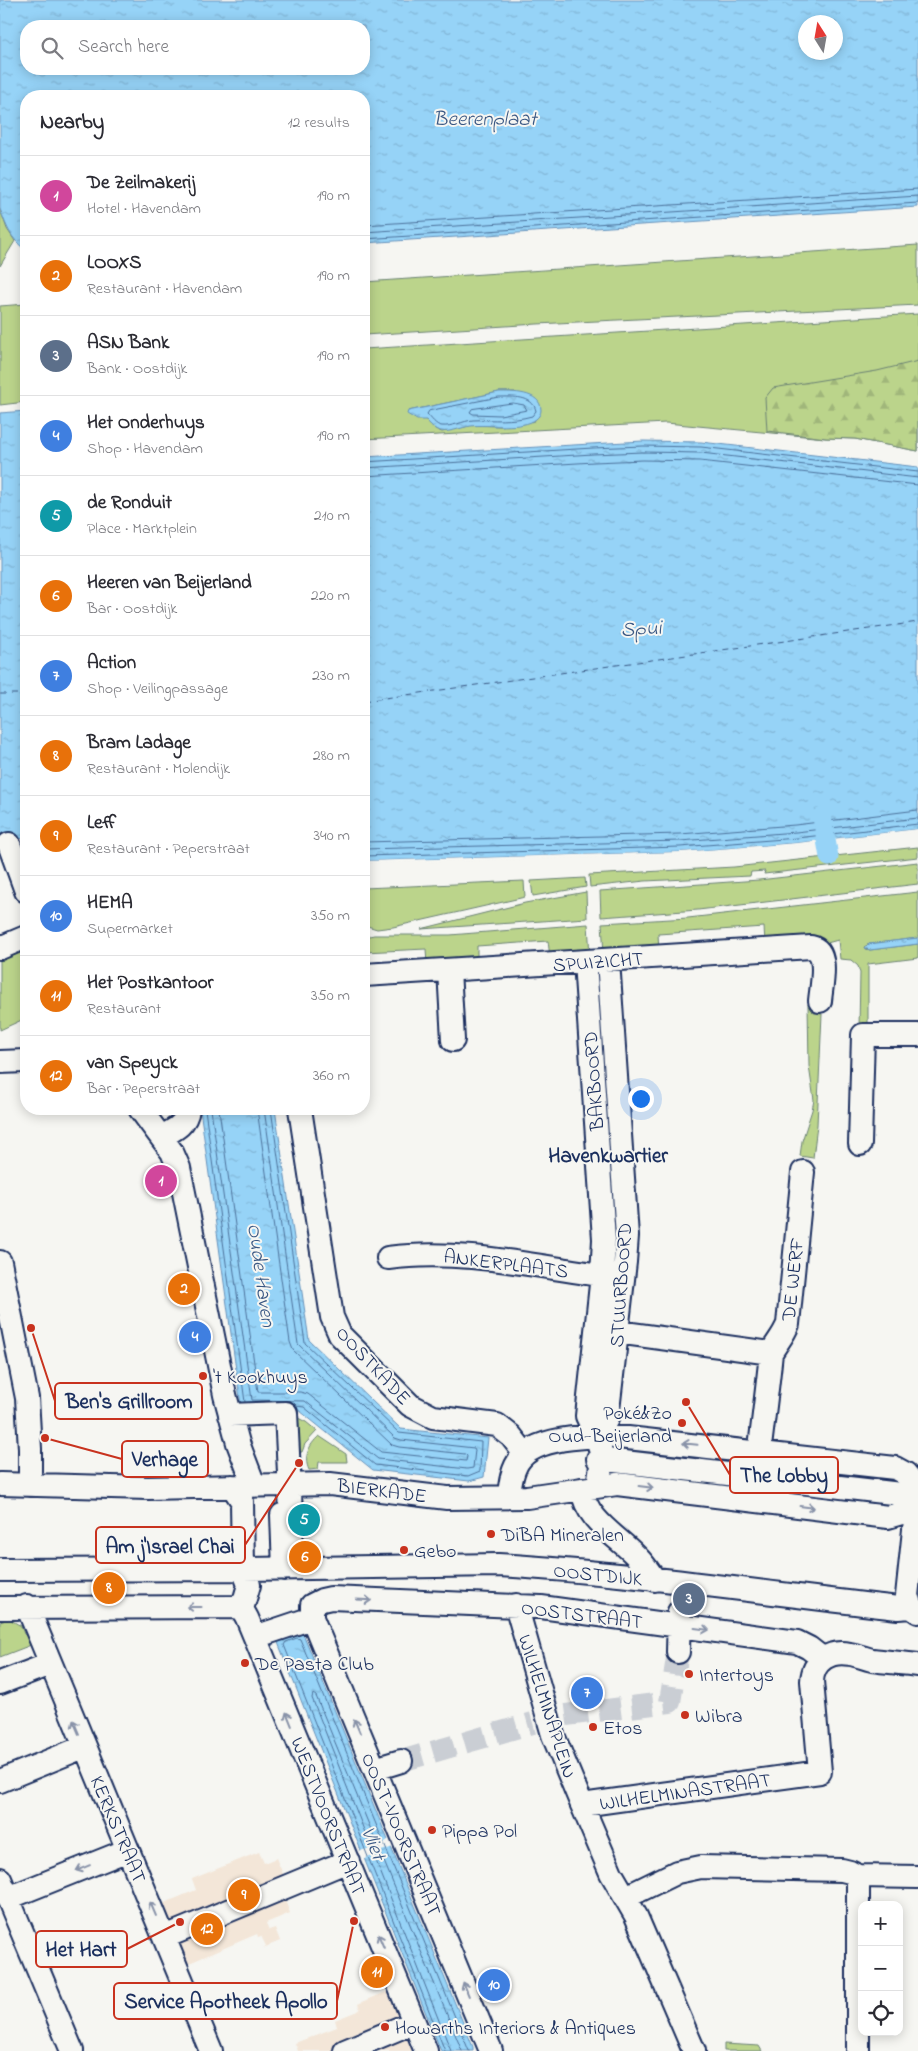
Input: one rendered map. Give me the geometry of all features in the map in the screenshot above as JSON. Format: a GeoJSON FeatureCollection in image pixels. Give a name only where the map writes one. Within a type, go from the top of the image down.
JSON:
{"type":"FeatureCollection","features":[{"type":"Feature","properties":{"kind":"street"},"geometry":{"type":"LineString","coordinates":[[12,845],[20,871]]}},
{"type":"Feature","properties":{"kind":"street"},"geometry":{"type":"LineString","coordinates":[[0,948],[20,940]]}},
{"type":"Feature","properties":{"kind":"street","name":"SPUIZICHT"},"geometry":{"type":"LineString","coordinates":[[370,976],[811,947],[820,953],[823,962],[820,1001]]}},
{"type":"Feature","properties":{"kind":"street","name":"STUURBOORD"},"geometry":{"type":"LineString","coordinates":[[596,1436],[607,1419],[617,1332],[613,1276],[627,1236],[608,960]]}},
{"type":"Feature","properties":{"kind":"street","name":"BAKBOORD"},"geometry":{"type":"LineString","coordinates":[[585,962],[604,1239],[613,1276],[587,1416],[596,1436]]}},
{"type":"Feature","properties":{"kind":"street"},"geometry":{"type":"LineString","coordinates":[[449,970],[453,1040]]}},
{"type":"Feature","properties":{"kind":"street"},"geometry":{"type":"LineString","coordinates":[[589,1032],[612,1030]]}},
{"type":"Feature","properties":{"kind":"street"},"geometry":{"type":"LineString","coordinates":[[860,1144],[863,1035],[918,1035]]}},
{"type":"Feature","properties":{"kind":"street"},"geometry":{"type":"LineString","coordinates":[[0,1062],[20,1061]]}},
{"type":"Feature","properties":{"kind":"street"},"geometry":{"type":"LineString","coordinates":[[0,1608],[27,1606],[234,1607],[242,1609],[249,1585],[236,1574],[243,1486],[230,1415],[179,1168],[172,1152],[144,1115]]}},
{"type":"Feature","properties":{"kind":"street"},"geometry":{"type":"LineString","coordinates":[[160,1137],[182,1125],[187,1115]]}},
{"type":"Feature","properties":{"kind":"street","name":"OOSTKADE"},"geometry":{"type":"LineString","coordinates":[[301,1115],[332,1318],[337,1332],[402,1398],[416,1409],[433,1416],[497,1425],[511,1436],[525,1454]]}},
{"type":"Feature","properties":{"kind":"street"},"geometry":{"type":"LineString","coordinates":[[598,1162],[621,1161]]}},
{"type":"Feature","properties":{"kind":"street","name":"DE WERF"},"geometry":{"type":"LineString","coordinates":[[754,1500],[758,1452],[765,1415],[771,1352],[785,1333],[788,1324],[803,1172]]}},
{"type":"Feature","properties":{"kind":"street","name":"ANKERPLAATS"},"geometry":{"type":"LineString","coordinates":[[388,1258],[418,1255],[460,1256],[529,1263],[613,1276]]}},
{"type":"Feature","properties":{"kind":"street"},"geometry":{"type":"LineString","coordinates":[[0,1262],[26,1390],[29,1416],[30,1485]]}},
{"type":"Feature","properties":{"kind":"street"},"geometry":{"type":"LineString","coordinates":[[617,1332],[771,1352]]}},
{"type":"Feature","properties":{"kind":"street"},"geometry":{"type":"LineString","coordinates":[[230,1415],[286,1413],[287,1512],[284,1569]]}},
{"type":"Feature","properties":{"kind":"street"},"geometry":{"type":"LineString","coordinates":[[596,1436],[600,1459],[585,1503],[592,1514],[638,1558],[655,1580]]}},
{"type":"Feature","properties":{"kind":"street"},"geometry":{"type":"LineString","coordinates":[[509,1497],[513,1473],[520,1459],[525,1454],[543,1444],[596,1436],[895,1468],[906,1474],[918,1489]]}},
{"type":"Feature","properties":{"kind":"street"},"geometry":{"type":"LineString","coordinates":[[600,1459],[918,1496]]}},
{"type":"Feature","properties":{"kind":"street","name":"BIERKADE"},"geometry":{"type":"LineString","coordinates":[[0,1484],[148,1488],[243,1486],[287,1512],[352,1486],[447,1498],[552,1494],[617,1484],[888,1517],[902,1513],[918,1501]]}},
{"type":"Feature","properties":{"kind":"street","name":"OOSTDIJK"},"geometry":{"type":"LineString","coordinates":[[0,1570],[24,1575],[51,1564],[236,1574],[284,1569],[498,1565],[655,1580],[679,1603],[914,1609],[907,1594],[915,1516],[918,1509]]}},
{"type":"Feature","properties":{"kind":"street"},"geometry":{"type":"LineString","coordinates":[[255,1638],[312,1618],[312,1605],[331,1598],[330,1568]]}},
{"type":"Feature","properties":{"kind":"street","name":"OOSTSTRAAT"},"geometry":{"type":"LineString","coordinates":[[331,1598],[556,1608],[679,1603],[797,1642],[809,1648],[822,1659]]}},
{"type":"Feature","properties":{"kind":"street"},"geometry":{"type":"LineString","coordinates":[[678,1652],[679,1603]]}},
{"type":"Feature","properties":{"kind":"street","name":"WILHELMINAPLEIN"},"geometry":{"type":"LineString","coordinates":[[516,1605],[556,1744],[582,1805]]}},
{"type":"Feature","properties":{"kind":"street","name":"KERKSTRAAT"},"geometry":{"type":"LineString","coordinates":[[27,1606],[212,2051]]}},
{"type":"Feature","properties":{"kind":"street","name":"WESTVOORSTRAAT"},"geometry":{"type":"LineString","coordinates":[[242,1609],[426,2051]]}},
{"type":"Feature","properties":{"kind":"street","name":"OOST-VOORSTRAAT"},"geometry":{"type":"LineString","coordinates":[[312,1618],[491,2051]]}},
{"type":"Feature","properties":{"kind":"street"},"geometry":{"type":"LineString","coordinates":[[822,1659],[832,1654],[848,1653],[870,1659],[918,1665]]}},
{"type":"Feature","properties":{"kind":"street","name":"WILHELMINASTRAAT"},"geometry":{"type":"LineString","coordinates":[[694,2051],[626,1897],[611,1873],[582,1805],[820,1772],[812,1681],[815,1666],[822,1659]]}},
{"type":"Feature","properties":{"kind":"street"},"geometry":{"type":"LineString","coordinates":[[0,1683],[50,1664]]}},
{"type":"Feature","properties":{"kind":"street"},"geometry":{"type":"LineString","coordinates":[[0,1781],[76,1750]]}},
{"type":"Feature","properties":{"kind":"street"},"geometry":{"type":"LineString","coordinates":[[375,1769],[401,1761]]}},
{"type":"Feature","properties":{"kind":"street"},"geometry":{"type":"LineString","coordinates":[[72,2051],[4,1888],[128,1850]]}},
{"type":"Feature","properties":{"kind":"street"},"geometry":{"type":"LineString","coordinates":[[165,1937],[348,1861]]}},
{"type":"Feature","properties":{"kind":"street"},"geometry":{"type":"LineString","coordinates":[[626,1897],[677,1872],[701,1866],[842,1870],[858,1876],[918,1877]]}},
{"type":"Feature","properties":{"kind":"street"},"geometry":{"type":"LineString","coordinates":[[858,1876],[858,2051]]}},
{"type":"Feature","properties":{"kind":"street"},"geometry":{"type":"LineString","coordinates":[[345,2051],[414,2022]]}},
{"type":"Feature","properties":{"kind":"shaded area"},"geometry":{"type":"Polygon","coordinates":[[[259,1852],[264,1863],[276,1858],[287,1883],[282,1893],[290,1913],[266,1923],[269,1930],[275,1928],[280,1941],[263,1948],[266,1946],[261,1936],[258,1937],[257,1934],[187,1964],[162,1904],[196,1890],[192,1879],[259,1852]]]}},
{"type":"Feature","properties":{"kind":"shaded area"},"geometry":{"type":"Polygon","coordinates":[[[388,1991],[413,2051],[298,2051],[295,2043],[337,2027],[335,2020],[360,2010],[358,2004],[388,1991]]]}},
{"type":"Feature","properties":{"kind":"green space"},"geometry":{"type":"Polygon","coordinates":[[[0,209],[7,229],[15,241],[0,266],[0,209]]]}},
{"type":"Feature","properties":{"kind":"green space"},"geometry":{"type":"Polygon","coordinates":[[[918,245],[918,305],[537,324],[370,335],[370,282],[918,245]]]}},
{"type":"Feature","properties":{"kind":"green space"},"geometry":{"type":"Polygon","coordinates":[[[20,304],[20,403],[0,405],[0,306],[20,304]]]}},
{"type":"Feature","properties":{"kind":"green space"},"geometry":{"type":"Polygon","coordinates":[[[918,314],[918,451],[855,439],[825,438],[666,423],[370,439],[370,349],[918,314]],[[499,392],[408,411],[426,420],[435,429],[442,432],[473,425],[501,426],[535,421],[515,392],[499,392]]]}},
{"type":"Feature","properties":{"kind":"green space"},"geometry":{"type":"Polygon","coordinates":[[[918,361],[918,451],[855,439],[826,438],[767,431],[765,398],[773,388],[877,371],[918,361]]]}},
{"type":"Feature","properties":{"kind":"green space"},"geometry":{"type":"Polygon","coordinates":[[[918,847],[918,857],[764,874],[765,871],[751,872],[750,876],[645,881],[590,887],[589,875],[734,867],[918,847]]]}},
{"type":"Feature","properties":{"kind":"green space"},"geometry":{"type":"Polygon","coordinates":[[[918,862],[918,884],[698,910],[601,917],[600,891],[759,880],[918,862]]]}},
{"type":"Feature","properties":{"kind":"green space"},"geometry":{"type":"Polygon","coordinates":[[[585,878],[586,887],[533,896],[531,881],[585,878]]]}},
{"type":"Feature","properties":{"kind":"green space"},"geometry":{"type":"Polygon","coordinates":[[[524,881],[525,897],[377,929],[370,927],[370,888],[524,881]]]}},
{"type":"Feature","properties":{"kind":"green space"},"geometry":{"type":"Polygon","coordinates":[[[586,892],[587,918],[421,929],[525,903],[586,892]]]}},
{"type":"Feature","properties":{"kind":"green space"},"geometry":{"type":"Polygon","coordinates":[[[918,892],[918,938],[869,944],[864,947],[870,950],[918,944],[918,958],[868,964],[868,1029],[859,1029],[860,973],[858,966],[851,960],[840,959],[838,940],[827,943],[822,940],[765,943],[764,927],[658,934],[659,950],[604,954],[602,923],[688,918],[918,892]]]}},
{"type":"Feature","properties":{"kind":"green space"},"geometry":{"type":"Polygon","coordinates":[[[588,924],[590,955],[550,957],[548,941],[477,946],[477,962],[427,965],[426,949],[370,952],[370,936],[450,935],[588,924]]]}},
{"type":"Feature","properties":{"kind":"green space"},"geometry":{"type":"Polygon","coordinates":[[[20,948],[20,1021],[0,1030],[0,957],[20,948]]]}},
{"type":"Feature","properties":{"kind":"green space"},"geometry":{"type":"Polygon","coordinates":[[[808,1004],[815,1004],[814,1013],[822,1014],[817,1125],[813,1158],[800,1156],[802,1141],[814,1100],[809,1066],[808,1004]]]}},
{"type":"Feature","properties":{"kind":"green space"},"geometry":{"type":"Polygon","coordinates":[[[296,1417],[317,1431],[305,1444],[302,1452],[294,1452],[296,1417]]]}},
{"type":"Feature","properties":{"kind":"green space"},"geometry":{"type":"Polygon","coordinates":[[[319,1436],[346,1454],[347,1462],[319,1462],[318,1469],[309,1470],[307,1465],[308,1451],[312,1443],[319,1436]]]}},
{"type":"Feature","properties":{"kind":"green space"},"geometry":{"type":"Polygon","coordinates":[[[9,1619],[21,1626],[31,1645],[0,1657],[0,1622],[9,1619]]]}},
{"type":"Feature","properties":{"kind":"green space"},"geometry":{"type":"Polygon","coordinates":[[[724,2044],[759,2046],[762,2051],[724,2051],[724,2044]]]}},
{"type":"Feature","properties":{"kind":"water","name":"Beerenplaat"},"geometry":{"type":"Polygon","coordinates":[[[0,0],[918,0],[918,207],[370,243],[370,90],[20,90],[20,245],[10,232],[0,209],[0,0]]]}},
{"type":"Feature","properties":{"kind":"water"},"geometry":{"type":"Polygon","coordinates":[[[499,392],[531,396],[540,404],[540,415],[530,422],[514,426],[471,426],[445,431],[432,427],[426,420],[417,420],[407,414],[408,411],[499,392]]]}},
{"type":"Feature","properties":{"kind":"water"},"geometry":{"type":"Polygon","coordinates":[[[20,411],[20,838],[0,836],[0,413],[20,411]]]}},
{"type":"Feature","properties":{"kind":"water","name":"Spui"},"geometry":{"type":"Polygon","coordinates":[[[643,441],[701,442],[918,467],[918,829],[797,843],[681,852],[370,861],[370,457],[643,441]]]}},
{"type":"Feature","properties":{"kind":"water"},"geometry":{"type":"Polygon","coordinates":[[[918,938],[918,944],[870,950],[864,948],[869,944],[918,938]]]}},
{"type":"Feature","properties":{"kind":"water","name":"Oude Haven"},"geometry":{"type":"Polygon","coordinates":[[[201,1115],[276,1115],[309,1340],[401,1429],[488,1438],[484,1477],[469,1481],[373,1470],[300,1411],[242,1413],[201,1115]]]}},
{"type":"Feature","properties":{"kind":"water","name":"Vliet"},"geometry":{"type":"Polygon","coordinates":[[[302,1631],[473,2047],[473,2051],[441,2051],[277,1640],[302,1631]]]}},
{"type":"Feature","properties":{"kind":"pier"},"geometry":{"type":"Polygon","coordinates":[[[918,829],[918,831],[856,840],[681,855],[370,863],[370,861],[681,852],[797,843],[918,829]]]}},
{"type":"Feature","properties":{"kind":"pier"},"geometry":{"type":"Polygon","coordinates":[[[389,1839],[393,1847],[373,1854],[363,1860],[360,1851],[381,1845],[389,1839]]]}},
{"type":"Feature","properties":{"kind":"waterway"},"geometry":{"type":"LineString","coordinates":[[822,817],[829,857]]}},
{"type":"Feature","properties":{"kind":"ferry route"},"geometry":{"type":"LineString","coordinates":[[370,700],[918,622]]}},
{"type":"Feature","properties":{"kind":"ferry route"},"geometry":{"type":"LineString","coordinates":[[0,694],[20,694]]}},
{"type":"Feature","properties":{"kind":"tunnel"},"geometry":{"type":"LineString","coordinates":[[566,1715],[670,1702],[678,1652]]}},
{"type":"Feature","properties":{"kind":"tunnel"},"geometry":{"type":"LineString","coordinates":[[401,1761],[533,1723]]}},
{"type":"Feature","properties":{"kind":"place","name":"De Zeilmakerij"},"geometry":{"type":"Point","coordinates":[161,1181]}},
{"type":"Feature","properties":{"kind":"place","name":"LOOXS"},"geometry":{"type":"Point","coordinates":[184,1289]}},
{"type":"Feature","properties":{"kind":"place","name":"Ben's Grillroom"},"geometry":{"type":"Point","coordinates":[31,1328]}},
{"type":"Feature","properties":{"kind":"place","name":"Het Onderhuys"},"geometry":{"type":"Point","coordinates":[195,1337]}},
{"type":"Feature","properties":{"kind":"place","name":"'t Kookhuys"},"geometry":{"type":"Point","coordinates":[203,1376]}},
{"type":"Feature","properties":{"kind":"place","name":"The Lobby"},"geometry":{"type":"Point","coordinates":[686,1402]}},
{"type":"Feature","properties":{"kind":"place","name":"Poké&Zo Oud-Beijerland"},"geometry":{"type":"Point","coordinates":[682,1423]}},
{"type":"Feature","properties":{"kind":"place","name":"Verhage"},"geometry":{"type":"Point","coordinates":[45,1438]}},
{"type":"Feature","properties":{"kind":"place","name":"Am j'Israel Chai"},"geometry":{"type":"Point","coordinates":[299,1463]}},
{"type":"Feature","properties":{"kind":"place","name":"de Ronduit"},"geometry":{"type":"Point","coordinates":[304,1520]}},
{"type":"Feature","properties":{"kind":"place","name":"DiBA Mineralen"},"geometry":{"type":"Point","coordinates":[491,1534]}},
{"type":"Feature","properties":{"kind":"place","name":"Gebo"},"geometry":{"type":"Point","coordinates":[404,1550]}},
{"type":"Feature","properties":{"kind":"place","name":"Heeren van Beijerland"},"geometry":{"type":"Point","coordinates":[305,1557]}},
{"type":"Feature","properties":{"kind":"place","name":"Bram Ladage"},"geometry":{"type":"Point","coordinates":[109,1588]}},
{"type":"Feature","properties":{"kind":"place","name":"ASN Bank"},"geometry":{"type":"Point","coordinates":[689,1599]}},
{"type":"Feature","properties":{"kind":"place","name":"De Pasta Club"},"geometry":{"type":"Point","coordinates":[245,1663]}},
{"type":"Feature","properties":{"kind":"place","name":"Intertoys"},"geometry":{"type":"Point","coordinates":[689,1674]}},
{"type":"Feature","properties":{"kind":"place","name":"Action"},"geometry":{"type":"Point","coordinates":[587,1693]}},
{"type":"Feature","properties":{"kind":"place","name":"Wibra"},"geometry":{"type":"Point","coordinates":[685,1715]}},
{"type":"Feature","properties":{"kind":"place","name":"Etos"},"geometry":{"type":"Point","coordinates":[593,1727]}},
{"type":"Feature","properties":{"kind":"place","name":"Pippa Pol"},"geometry":{"type":"Point","coordinates":[432,1830]}},
{"type":"Feature","properties":{"kind":"place","name":"Leff"},"geometry":{"type":"Point","coordinates":[244,1895]}},
{"type":"Feature","properties":{"kind":"place","name":"Service Apotheek Apollo"},"geometry":{"type":"Point","coordinates":[354,1921]}},
{"type":"Feature","properties":{"kind":"place","name":"Het Hart"},"geometry":{"type":"Point","coordinates":[180,1922]}},
{"type":"Feature","properties":{"kind":"place","name":"van Speyck"},"geometry":{"type":"Point","coordinates":[207,1929]}},
{"type":"Feature","properties":{"kind":"place","name":"Het Postkantoor"},"geometry":{"type":"Point","coordinates":[377,1972]}},
{"type":"Feature","properties":{"kind":"place","name":"HEMA"},"geometry":{"type":"Point","coordinates":[494,1985]}},
{"type":"Feature","properties":{"kind":"place","name":"Howarths Interiors & Antiques"},"geometry":{"type":"Point","coordinates":[385,2027]}},
{"type":"Feature","properties":{"kind":"district","name":"Havenkwartier"},"geometry":{"type":"Point","coordinates":[608,1155]}}]}
